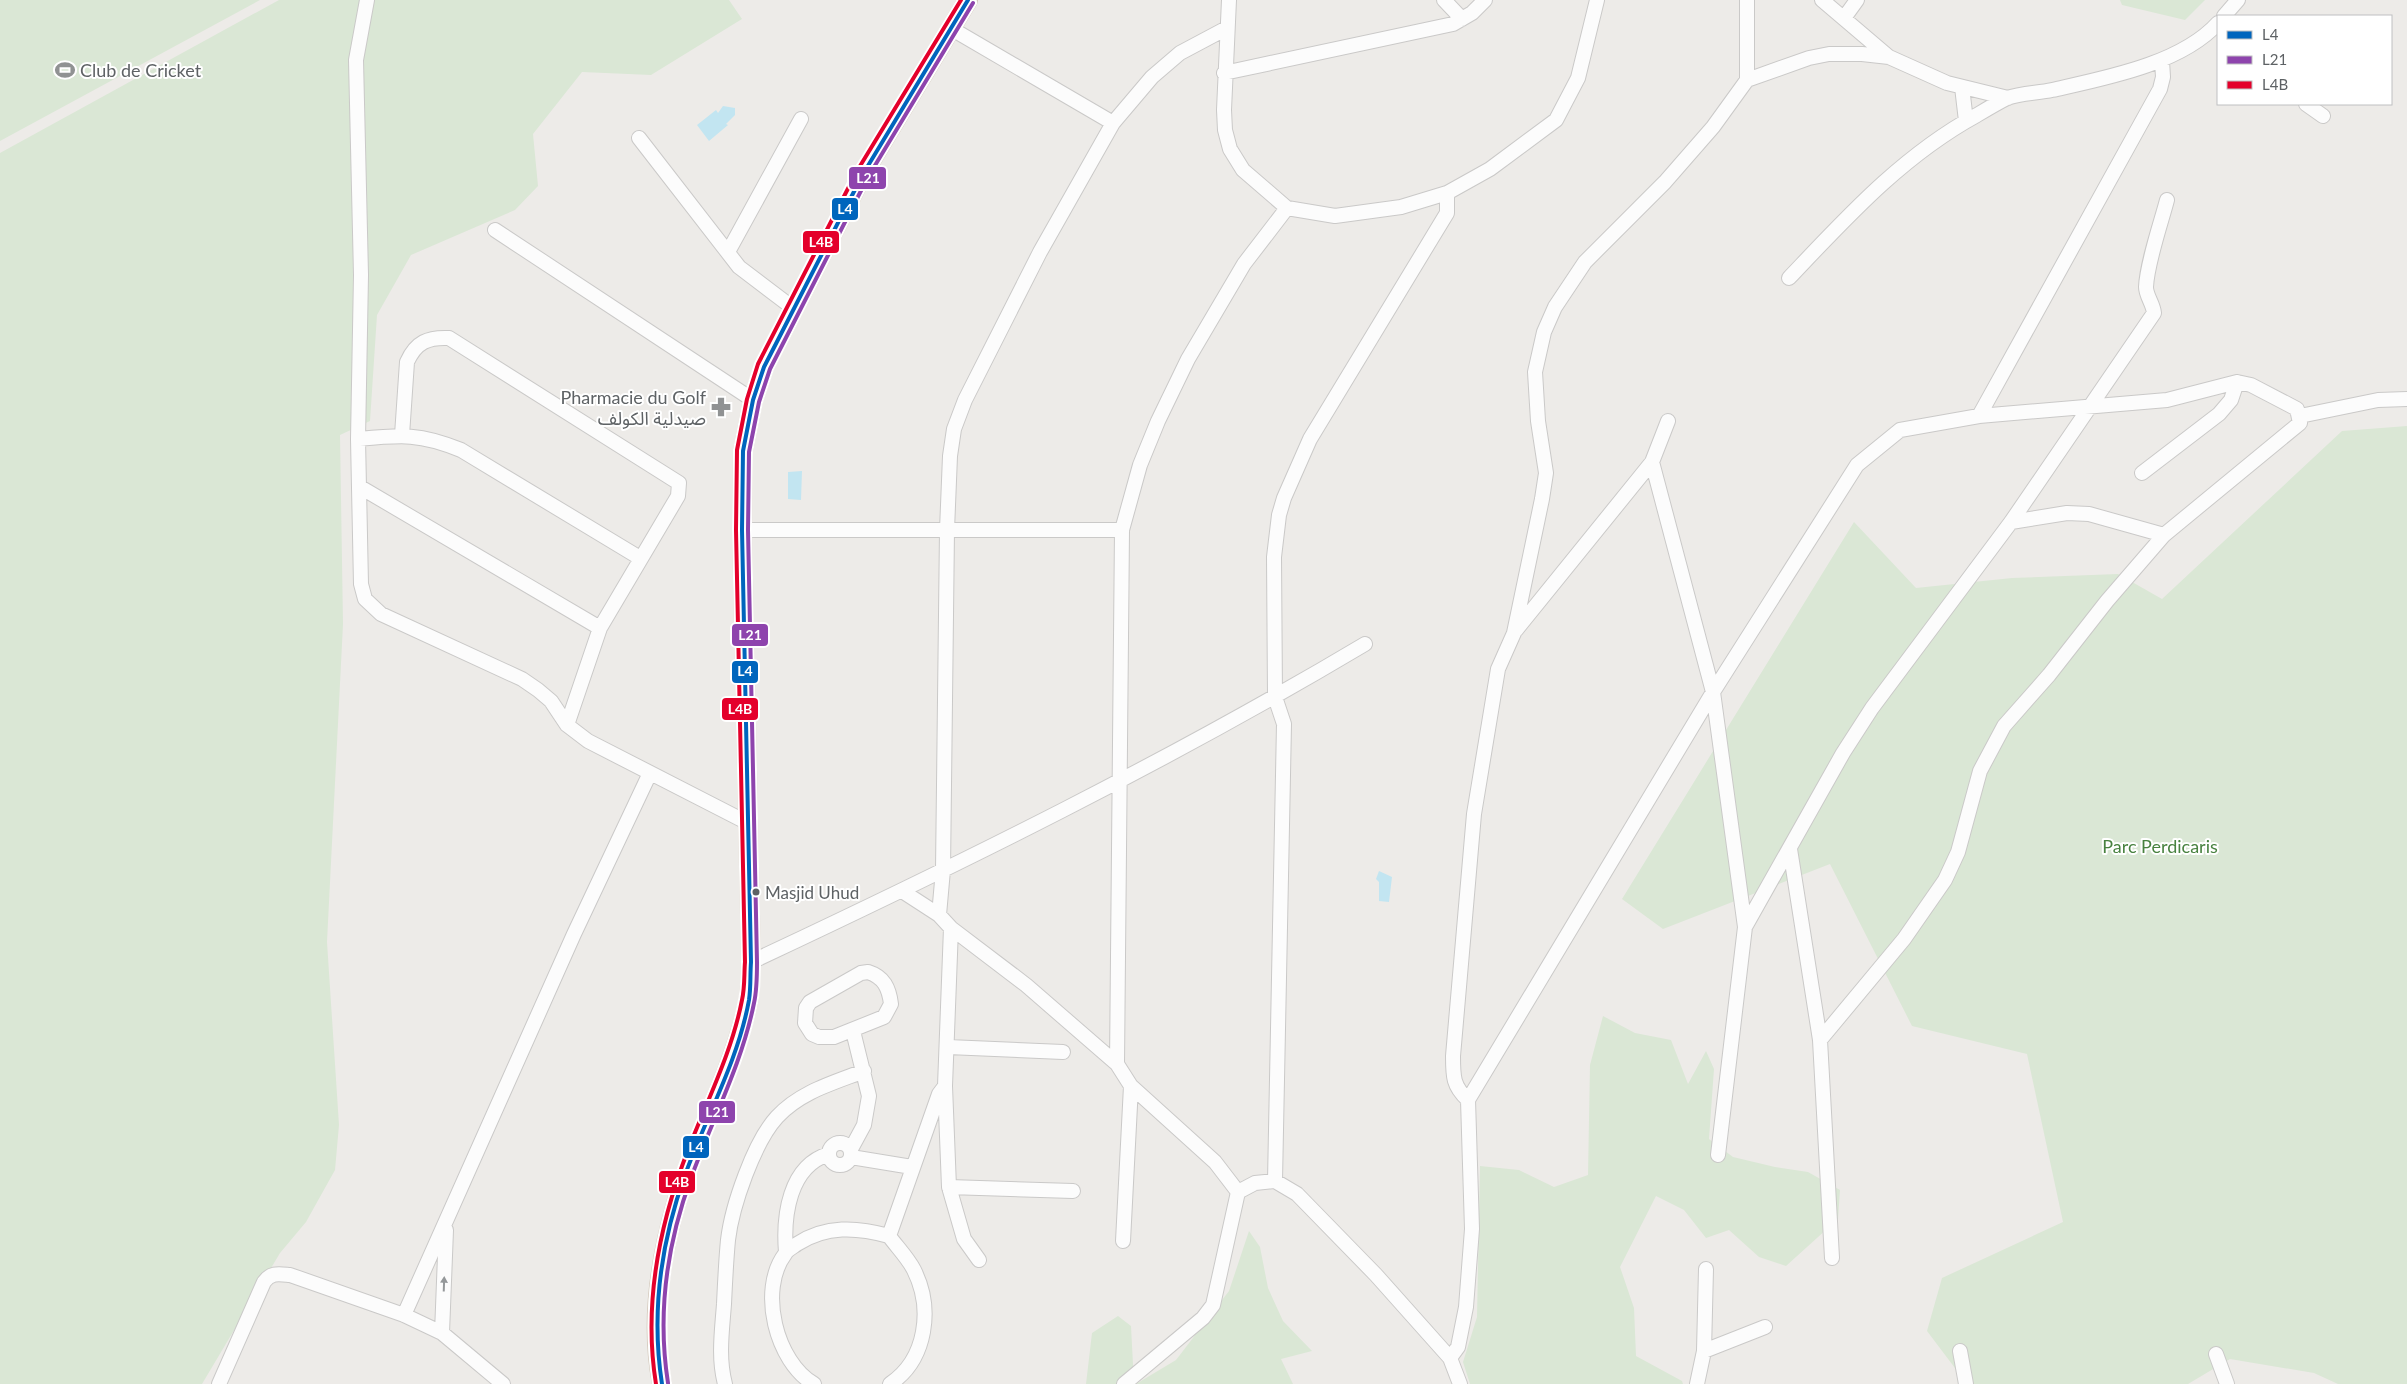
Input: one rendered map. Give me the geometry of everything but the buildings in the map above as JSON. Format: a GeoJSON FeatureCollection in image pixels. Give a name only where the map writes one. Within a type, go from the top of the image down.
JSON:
{"type":"FeatureCollection","features":[{"type":"Feature","properties":{"kind":"main road"},"geometry":{"type":"LineString","coordinates":[[662,1384],[658,1366],[656,1321],[668,1234],[678,1199],[738,1039],[748,1005],[751,962],[742,530],[743,451],[753,400],[764,367],[863,174],[968,0]]}},
{"type":"Feature","properties":{"kind":"street"},"geometry":{"type":"LineString","coordinates":[[367,0],[364,7],[356,60],[361,275],[358,439],[361,584],[365,599],[372,608],[402,626],[522,679],[551,701],[567,725],[606,751],[748,824]]}},
{"type":"Feature","properties":{"kind":"street"},"geometry":{"type":"LineString","coordinates":[[1229,0],[1224,73],[1225,130],[1230,149],[1243,170],[1287,208],[1336,216],[1400,207],[1447,193],[1490,168],[1556,120],[1578,78],[1591,16],[1597,0]]}},
{"type":"Feature","properties":{"kind":"street"},"geometry":{"type":"LineString","coordinates":[[1444,0],[1462,19]]}},
{"type":"Feature","properties":{"kind":"street"},"geometry":{"type":"LineString","coordinates":[[1224,73],[1452,24],[1462,19],[1485,0]]}},
{"type":"Feature","properties":{"kind":"street"},"geometry":{"type":"LineString","coordinates":[[1747,0],[1747,80]]}},
{"type":"Feature","properties":{"kind":"street"},"geometry":{"type":"LineString","coordinates":[[1822,0],[1889,57],[1928,76],[1962,88],[2008,98]]}},
{"type":"Feature","properties":{"kind":"street"},"geometry":{"type":"LineString","coordinates":[[1844,18],[1857,0]]}},
{"type":"Feature","properties":{"kind":"street"},"geometry":{"type":"LineString","coordinates":[[2225,15],[2238,0]]}},
{"type":"Feature","properties":{"kind":"street"},"geometry":{"type":"LineString","coordinates":[[939,915],[943,870],[947,530],[950,456],[954,429],[965,400],[1040,252],[1113,123],[1152,77],[1180,53],[1227,28]]}},
{"type":"Feature","properties":{"kind":"street"},"geometry":{"type":"LineString","coordinates":[[952,29],[1113,123]]}},
{"type":"Feature","properties":{"kind":"street"},"geometry":{"type":"LineString","coordinates":[[1789,278],[1859,204],[1896,170],[1937,138],[1966,121],[2008,98],[2051,90],[2162,61],[2215,32]]}},
{"type":"Feature","properties":{"kind":"street"},"geometry":{"type":"LineString","coordinates":[[1468,1100],[1456,1090],[1453,1056],[1474,814],[1498,669],[1514,633],[1546,473],[1538,421],[1534,372],[1544,332],[1555,307],[1585,262],[1665,182],[1713,127],[1747,80],[1809,58],[1829,54],[1862,54],[1889,57]]}},
{"type":"Feature","properties":{"kind":"street"},"geometry":{"type":"LineString","coordinates":[[1979,416],[2160,89],[2163,76],[2162,61]]}},
{"type":"Feature","properties":{"kind":"street"},"geometry":{"type":"LineString","coordinates":[[1962,88],[1966,121]]}},
{"type":"Feature","properties":{"kind":"street"},"geometry":{"type":"LineString","coordinates":[[2307,105],[2323,116]]}},
{"type":"Feature","properties":{"kind":"street"},"geometry":{"type":"LineString","coordinates":[[728,252],[800,119]]}},
{"type":"Feature","properties":{"kind":"street"},"geometry":{"type":"LineString","coordinates":[[639,138],[739,267],[793,308]]}},
{"type":"Feature","properties":{"kind":"street"},"geometry":{"type":"LineString","coordinates":[[1275,1181],[1284,724],[1275,697],[1274,557],[1279,515],[1284,498],[1310,439],[1447,213],[1447,193]]}},
{"type":"Feature","properties":{"kind":"street"},"geometry":{"type":"LineString","coordinates":[[1745,927],[1843,753],[1872,708],[2011,522],[2154,313],[2146,287],[2155,245],[2168,200]]}},
{"type":"Feature","properties":{"kind":"street"},"geometry":{"type":"LineString","coordinates":[[1117,1064],[1122,530],[1140,465],[1158,421],[1188,359],[1244,264],[1287,208]]}},
{"type":"Feature","properties":{"kind":"street"},"geometry":{"type":"LineString","coordinates":[[495,230],[753,400]]}},
{"type":"Feature","properties":{"kind":"street"},"geometry":{"type":"LineString","coordinates":[[402,435],[407,362],[412,352],[427,338],[449,338],[679,484],[678,496],[600,628],[567,725]]}},
{"type":"Feature","properties":{"kind":"street"},"geometry":{"type":"LineString","coordinates":[[2142,473],[2219,414],[2231,400],[2236,382]]}},
{"type":"Feature","properties":{"kind":"street"},"geometry":{"type":"LineString","coordinates":[[1450,1358],[1458,1347],[1468,1288],[1472,1228],[1468,1100],[1713,692],[1857,464],[1900,430],[1979,416],[2090,405],[2168,400],[2236,382],[2251,385],[2297,409],[2300,423],[2164,535],[2106,601],[2049,675],[2004,726],[1980,771],[1961,843],[1945,880],[1904,939],[1820,1040]]}},
{"type":"Feature","properties":{"kind":"street"},"geometry":{"type":"LineString","coordinates":[[2300,416],[2378,400],[2407,399]]}},
{"type":"Feature","properties":{"kind":"street"},"geometry":{"type":"LineString","coordinates":[[1514,633],[1652,462],[1668,421]]}},
{"type":"Feature","properties":{"kind":"street"},"geometry":{"type":"LineString","coordinates":[[358,439],[402,435],[435,439],[461,450],[640,558]]}},
{"type":"Feature","properties":{"kind":"street"},"geometry":{"type":"LineString","coordinates":[[1652,462],[1713,692],[1745,927],[1718,1156]]}},
{"type":"Feature","properties":{"kind":"street"},"geometry":{"type":"LineString","coordinates":[[360,487],[600,628]]}},
{"type":"Feature","properties":{"kind":"street"},"geometry":{"type":"LineString","coordinates":[[2011,522],[2067,513],[2090,514],[2164,535]]}},
{"type":"Feature","properties":{"kind":"street"},"geometry":{"type":"LineString","coordinates":[[742,530],[1122,530]]}},
{"type":"Feature","properties":{"kind":"street"},"geometry":{"type":"LineString","coordinates":[[751,962],[902,891],[1121,780],[1275,697],[1365,644]]}},
{"type":"Feature","properties":{"kind":"street"},"geometry":{"type":"LineString","coordinates":[[404,1315],[574,934],[650,773]]}},
{"type":"Feature","properties":{"kind":"street"},"geometry":{"type":"LineString","coordinates":[[1790,849],[1820,1040],[1832,1258]]}},
{"type":"Feature","properties":{"kind":"street"},"geometry":{"type":"LineString","coordinates":[[902,891],[939,915],[951,928],[1026,985],[1117,1064],[1131,1086],[1215,1162],[1238,1192]]}},
{"type":"Feature","properties":{"kind":"street"},"geometry":{"type":"LineString","coordinates":[[951,928],[948,1047],[945,1086],[949,1187],[964,1239],[979,1260]]}},
{"type":"Feature","properties":{"kind":"street"},"geometry":{"type":"LineString","coordinates":[[861,974],[874,974],[886,984],[891,1004],[884,1017],[853,1031],[834,1037],[819,1037],[812,1034],[804,1023],[806,1008],[818,996],[861,974]]}},
{"type":"Feature","properties":{"kind":"street"},"geometry":{"type":"LineString","coordinates":[[851,1153],[867,1115],[869,1096],[853,1031]]}},
{"type":"Feature","properties":{"kind":"street"},"geometry":{"type":"LineString","coordinates":[[948,1047],[1063,1052]]}},
{"type":"Feature","properties":{"kind":"street"},"geometry":{"type":"LineString","coordinates":[[726,1384],[721,1345],[728,1238],[744,1179],[762,1138],[777,1117],[796,1100],[820,1088],[864,1071]]}},
{"type":"Feature","properties":{"kind":"street"},"geometry":{"type":"LineString","coordinates":[[889,1236],[939,1094],[945,1086]]}},
{"type":"Feature","properties":{"kind":"street"},"geometry":{"type":"LineString","coordinates":[[1123,1241],[1131,1086]]}},
{"type":"Feature","properties":{"kind":"street"},"geometry":{"type":"LineString","coordinates":[[814,1384],[795,1368],[786,1354],[778,1336],[774,1315],[774,1279],[786,1252],[785,1217],[797,1181],[815,1158],[829,1154],[832,1146],[838,1142],[846,1144],[851,1153],[912,1167]]}},
{"type":"Feature","properties":{"kind":"street"},"geometry":{"type":"LineString","coordinates":[[1124,1384],[1203,1318],[1213,1305],[1238,1192],[1255,1183],[1275,1181],[1297,1194],[1376,1275],[1450,1358],[1460,1384]]}},
{"type":"Feature","properties":{"kind":"street"},"geometry":{"type":"LineString","coordinates":[[949,1187],[1073,1191]]}},
{"type":"Feature","properties":{"kind":"street"},"geometry":{"type":"LineString","coordinates":[[442,1333],[447,1222]]}},
{"type":"Feature","properties":{"kind":"street"},"geometry":{"type":"LineString","coordinates":[[786,1252],[805,1238],[828,1230],[868,1231],[889,1236],[913,1268],[921,1286],[924,1306],[923,1336],[917,1353],[910,1366],[890,1384]]}},
{"type":"Feature","properties":{"kind":"street"},"geometry":{"type":"LineString","coordinates":[[1697,1384],[1704,1351],[1706,1269]]}},
{"type":"Feature","properties":{"kind":"street"},"geometry":{"type":"LineString","coordinates":[[219,1384],[268,1276],[276,1273],[290,1275],[404,1315],[442,1333],[503,1384]]}},
{"type":"Feature","properties":{"kind":"street"},"geometry":{"type":"LineString","coordinates":[[1704,1351],[1765,1327]]}},
{"type":"Feature","properties":{"kind":"street"},"geometry":{"type":"LineString","coordinates":[[1960,1351],[1966,1384]]}},
{"type":"Feature","properties":{"kind":"street"},"geometry":{"type":"LineString","coordinates":[[2216,1354],[2227,1384]]}},
{"type":"Feature","properties":{"kind":"green space","name":"Club de Cricket"},"geometry":{"type":"Polygon","coordinates":[[[0,0],[260,0],[0,141],[0,0]]]}},
{"type":"Feature","properties":{"kind":"green space"},"geometry":{"type":"Polygon","coordinates":[[[279,0],[729,0],[742,19],[651,75],[582,72],[533,134],[538,186],[515,210],[411,255],[377,315],[370,421],[340,435],[343,624],[327,942],[339,1125],[335,1170],[306,1222],[280,1253],[202,1384],[0,1384],[0,153],[279,0]]]}},
{"type":"Feature","properties":{"kind":"green space"},"geometry":{"type":"Polygon","coordinates":[[[2120,0],[2205,0],[2185,20],[2122,5],[2120,0]]]}},
{"type":"Feature","properties":{"kind":"green space","name":"Parc Perdicaris"},"geometry":{"type":"Polygon","coordinates":[[[2407,426],[2407,1384],[2338,1384],[2314,1373],[2230,1359],[2188,1384],[1967,1384],[1927,1331],[1942,1278],[2063,1222],[2027,1054],[1912,1026],[1830,864],[1663,929],[1622,899],[1854,522],[1916,588],[2012,578],[2118,574],[2162,599],[2342,431],[2407,426]]]}},
{"type":"Feature","properties":{"kind":"green space"},"geometry":{"type":"Polygon","coordinates":[[[1603,1016],[1635,1033],[1671,1040],[1688,1084],[1706,1051],[1714,1069],[1709,1139],[1733,1157],[1775,1167],[1808,1172],[1840,1190],[1838,1219],[1786,1266],[1759,1257],[1729,1230],[1706,1238],[1684,1210],[1656,1196],[1620,1267],[1634,1308],[1636,1356],[1682,1381],[1683,1384],[1470,1384],[1463,1362],[1477,1317],[1480,1166],[1519,1170],[1554,1187],[1588,1175],[1590,1065],[1603,1016]]]}},
{"type":"Feature","properties":{"kind":"green space"},"geometry":{"type":"Polygon","coordinates":[[[1249,1231],[1260,1247],[1268,1288],[1283,1321],[1312,1351],[1281,1359],[1293,1384],[1136,1384],[1176,1360],[1229,1291],[1249,1231]]]}},
{"type":"Feature","properties":{"kind":"green space"},"geometry":{"type":"Polygon","coordinates":[[[1118,1316],[1131,1326],[1134,1384],[1086,1384],[1092,1333],[1118,1316]]]}},
{"type":"Feature","properties":{"kind":"water"},"geometry":{"type":"Polygon","coordinates":[[[723,106],[735,108],[735,115],[726,124],[728,125],[709,141],[697,125],[716,110],[718,113],[723,106]]]}},
{"type":"Feature","properties":{"kind":"water"},"geometry":{"type":"Polygon","coordinates":[[[802,471],[801,500],[788,499],[788,472],[802,471]]]}},
{"type":"Feature","properties":{"kind":"water"},"geometry":{"type":"Polygon","coordinates":[[[1379,871],[1392,877],[1389,902],[1379,901],[1379,882],[1376,879],[1379,871]]]}},
{"type":"Feature","properties":{"kind":"transit line","name":"L4B"},"geometry":{"type":"LineString","coordinates":[[656,1384],[651,1324],[656,1265],[662,1236],[678,1178],[732,1038],[744,990],[736,530],[737,450],[747,399],[758,364],[857,171],[961,0]]}},
{"type":"Feature","properties":{"kind":"transit line","name":"L4"},"geometry":{"type":"LineString","coordinates":[[662,1384],[659,1357],[658,1304],[664,1252],[685,1175],[737,1045],[750,995],[751,962],[742,530],[743,451],[753,400],[764,367],[863,174],[968,0]]}},
{"type":"Feature","properties":{"kind":"transit line","name":"L21"},"geometry":{"type":"LineString","coordinates":[[668,1383],[665,1357],[664,1305],[670,1253],[691,1178],[742,1048],[749,1026],[756,988],[748,530],[749,452],[759,402],[770,369],[868,177],[973,3]]}},
{"type":"Feature","properties":{"kind":"place","name":"Club de Cricket"},"geometry":{"type":"Point","coordinates":[65,70]}},
{"type":"Feature","properties":{"kind":"place","name":"Pharmacie du Golf صيدلية الكولف"},"geometry":{"type":"Point","coordinates":[721,407]}},
{"type":"Feature","properties":{"kind":"place","name":"Masjid Uhud"},"geometry":{"type":"Point","coordinates":[756,892]}}]}
